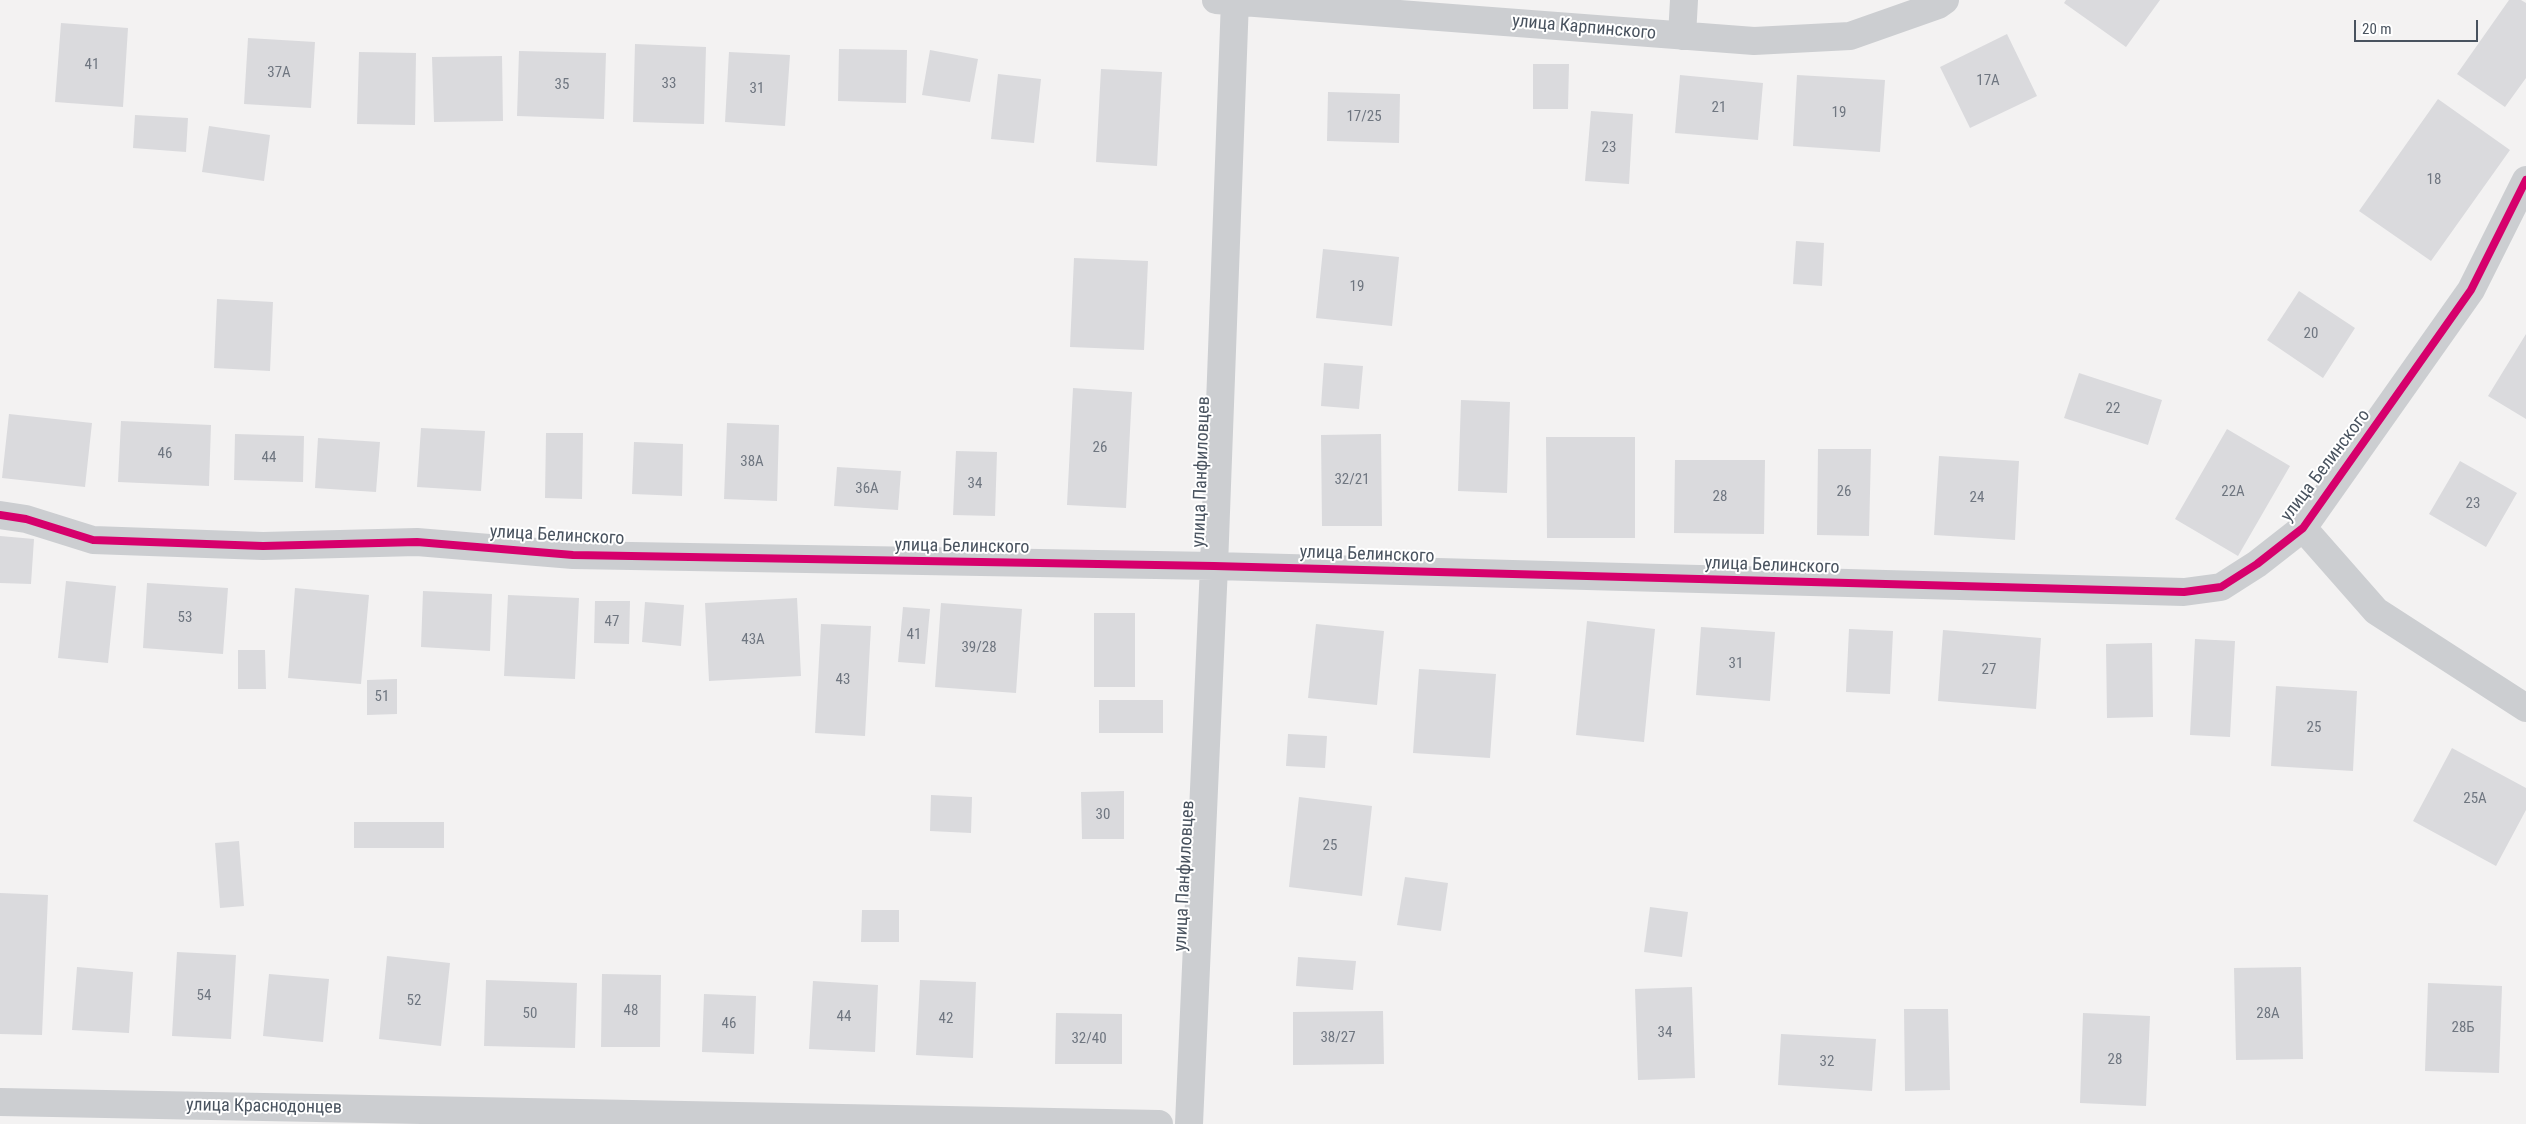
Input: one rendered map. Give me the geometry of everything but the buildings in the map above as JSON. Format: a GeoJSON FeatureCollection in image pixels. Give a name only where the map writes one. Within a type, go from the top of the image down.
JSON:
{"type":"FeatureCollection","features":[{"type":"Feature","properties":{"kind":"street","name":"улица Карпинского"},"geometry":{"type":"LineString","coordinates":[[1216,0],[1754,41],[1850,36],[1938,5],[1945,0]]}},
{"type":"Feature","properties":{"kind":"street","name":"улица Панфиловцев"},"geometry":{"type":"LineString","coordinates":[[1189,1124],[1214,566],[1235,0]]}},
{"type":"Feature","properties":{"kind":"street"},"geometry":{"type":"LineString","coordinates":[[1682,36],[1684,0]]}},
{"type":"Feature","properties":{"kind":"street","name":"улица Белинского"},"geometry":{"type":"LineString","coordinates":[[0,515],[26,519],[93,540],[263,546],[417,542],[573,555],[1214,566],[2184,592],[2221,586],[2257,564],[2303,528],[2471,290],[2526,180]]}},
{"type":"Feature","properties":{"kind":"street"},"geometry":{"type":"LineString","coordinates":[[2303,528],[2376,611],[2526,708]]}},
{"type":"Feature","properties":{"kind":"street","name":"улица Краснодонцев"},"geometry":{"type":"LineString","coordinates":[[0,1102],[1159,1124]]}},
{"type":"Feature","properties":{"kind":"cycle path"},"geometry":{"type":"LineString","coordinates":[[0,515],[26,519],[93,540],[263,546],[417,542],[573,555],[1214,566],[2184,592],[2221,587],[2257,564],[2303,528],[2471,290],[2526,180]]}}]}
